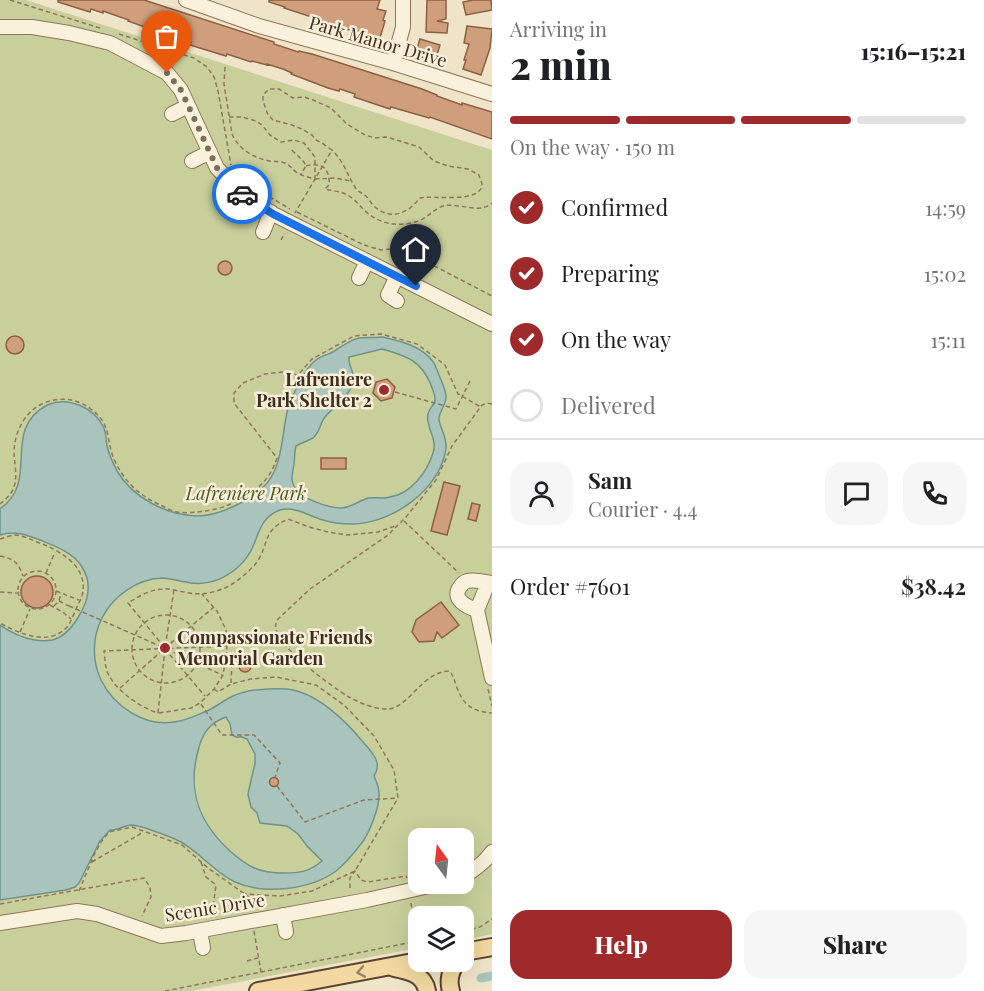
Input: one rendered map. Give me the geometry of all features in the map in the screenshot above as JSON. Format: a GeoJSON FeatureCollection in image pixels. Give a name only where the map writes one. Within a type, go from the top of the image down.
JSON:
{"type":"FeatureCollection","features":[{"type":"Feature","properties":{"kind":"main road"},"geometry":{"type":"LineString","coordinates":[[474,952],[492,947]]}},
{"type":"Feature","properties":{"kind":"main road"},"geometry":{"type":"LineString","coordinates":[[258,991],[408,963]]}},
{"type":"Feature","properties":{"kind":"main road"},"geometry":{"type":"LineString","coordinates":[[389,966],[410,971],[421,977],[427,991]]}},
{"type":"Feature","properties":{"kind":"main road"},"geometry":{"type":"LineString","coordinates":[[451,991],[449,981],[452,972]]}},
{"type":"Feature","properties":{"kind":"street","name":"Park Manor Drive"},"geometry":{"type":"LineString","coordinates":[[186,0],[259,26],[393,63],[492,94]]}},
{"type":"Feature","properties":{"kind":"street"},"geometry":{"type":"LineString","coordinates":[[393,63],[403,27],[403,0]]}},
{"type":"Feature","properties":{"kind":"street"},"geometry":{"type":"LineString","coordinates":[[0,27],[32,27],[110,43],[167,73],[181,90],[217,168],[244,196],[271,212],[293,217],[367,261],[492,324]]}},
{"type":"Feature","properties":{"kind":"street"},"geometry":{"type":"LineString","coordinates":[[172,114],[188,106]]}},
{"type":"Feature","properties":{"kind":"street"},"geometry":{"type":"LineString","coordinates":[[192,161],[210,152]]}},
{"type":"Feature","properties":{"kind":"street"},"geometry":{"type":"LineString","coordinates":[[263,232],[271,212]]}},
{"type":"Feature","properties":{"kind":"street"},"geometry":{"type":"LineString","coordinates":[[359,278],[367,261]]}},
{"type":"Feature","properties":{"kind":"street"},"geometry":{"type":"LineString","coordinates":[[397,276],[388,295],[397,301]]}},
{"type":"Feature","properties":{"kind":"street"},"geometry":{"type":"LineString","coordinates":[[477,610],[460,601],[458,591],[465,581],[490,583],[477,610],[492,678]]}},
{"type":"Feature","properties":{"kind":"street"},"geometry":{"type":"LineString","coordinates":[[474,869],[492,852]]}},
{"type":"Feature","properties":{"kind":"street","name":"Scenic Drive"},"geometry":{"type":"LineString","coordinates":[[0,923],[77,911],[98,915],[161,936],[200,931],[408,891]]}},
{"type":"Feature","properties":{"kind":"street"},"geometry":{"type":"LineString","coordinates":[[283,915],[286,932]]}},
{"type":"Feature","properties":{"kind":"street"},"geometry":{"type":"LineString","coordinates":[[200,931],[202,948]]}},
{"type":"Feature","properties":{"kind":"path"},"geometry":{"type":"LineString","coordinates":[[10,0],[106,30]]}},
{"type":"Feature","properties":{"kind":"path"},"geometry":{"type":"LineString","coordinates":[[117,33],[194,58],[207,66],[214,77],[218,91],[232,169]]}},
{"type":"Feature","properties":{"kind":"path"},"geometry":{"type":"LineString","coordinates":[[225,67],[224,84],[232,134],[242,149],[253,157],[272,162],[283,162],[297,173],[315,179],[335,178],[352,181]]}},
{"type":"Feature","properties":{"kind":"path"},"geometry":{"type":"LineString","coordinates":[[269,89],[279,89],[293,98],[304,97],[313,100],[331,108],[347,124],[365,135],[393,139],[419,147],[434,161],[447,166],[468,169],[478,175],[482,184],[473,195],[461,198],[437,196],[420,198],[408,211],[395,215],[378,209],[355,188],[342,161],[332,150],[302,129],[273,120],[268,114],[263,95],[269,89]]}},
{"type":"Feature","properties":{"kind":"path"},"geometry":{"type":"LineString","coordinates":[[230,117],[242,117],[256,121],[270,135],[281,141],[294,140],[304,143],[315,156],[315,179]]}},
{"type":"Feature","properties":{"kind":"path"},"geometry":{"type":"LineString","coordinates":[[292,150],[306,166]]}},
{"type":"Feature","properties":{"kind":"path"},"geometry":{"type":"LineString","coordinates":[[281,240],[332,150]]}},
{"type":"Feature","properties":{"kind":"path"},"geometry":{"type":"LineString","coordinates":[[300,174],[306,166],[314,164],[322,166],[328,173],[329,179],[325,189],[349,196],[367,213],[385,224],[400,225],[418,222],[442,206],[479,209],[492,203]]}},
{"type":"Feature","properties":{"kind":"path"},"geometry":{"type":"LineString","coordinates":[[263,193],[293,217],[381,250],[400,248],[492,296]]}},
{"type":"Feature","properties":{"kind":"path"},"geometry":{"type":"LineString","coordinates":[[0,504],[14,488],[16,470],[14,451],[19,429],[27,415],[45,403],[64,399],[74,400],[92,410],[106,426],[115,461],[124,477],[144,496],[165,507],[175,512],[217,509],[251,494],[266,480],[277,458],[234,403],[234,393],[243,383],[265,374],[282,372],[298,375],[312,359],[354,336],[381,334],[417,344],[445,364],[458,394],[481,407]]}},
{"type":"Feature","properties":{"kind":"path"},"geometry":{"type":"LineString","coordinates":[[395,392],[456,409],[471,379]]}},
{"type":"Feature","properties":{"kind":"path"},"geometry":{"type":"LineString","coordinates":[[492,404],[487,403],[481,407],[452,446],[436,480],[398,526],[310,589],[285,611],[277,620],[275,627],[283,641],[301,661],[351,698],[388,709],[399,705],[433,675],[450,671],[460,696],[468,706],[479,712],[492,713]]}},
{"type":"Feature","properties":{"kind":"path"},"geometry":{"type":"LineString","coordinates":[[206,697],[128,603],[141,595],[160,589],[202,594],[215,592],[230,585],[257,561],[270,530],[278,523],[288,519],[318,530],[347,535],[378,532],[398,526]]}},
{"type":"Feature","properties":{"kind":"path"},"geometry":{"type":"LineString","coordinates":[[403,520],[463,576]]}},
{"type":"Feature","properties":{"kind":"path"},"geometry":{"type":"LineString","coordinates":[[0,539],[15,535],[35,541],[67,556],[80,570],[83,579],[82,595],[72,619],[66,628],[54,636],[37,637],[20,633],[0,623]]}},
{"type":"Feature","properties":{"kind":"path"},"geometry":{"type":"LineString","coordinates":[[46,574],[56,551]]}},
{"type":"Feature","properties":{"kind":"path"},"geometry":{"type":"LineString","coordinates":[[0,555],[11,558],[20,567],[23,577]]}},
{"type":"Feature","properties":{"kind":"path"},"geometry":{"type":"LineString","coordinates":[[34,571],[46,574],[53,581],[55,596],[50,605],[40,609],[30,608],[21,602],[18,587],[23,577],[34,571]]}},
{"type":"Feature","properties":{"kind":"path"},"geometry":{"type":"LineString","coordinates":[[158,713],[174,590]]}},
{"type":"Feature","properties":{"kind":"path"},"geometry":{"type":"LineString","coordinates":[[56,591],[80,601]]}},
{"type":"Feature","properties":{"kind":"path"},"geometry":{"type":"LineString","coordinates":[[0,592],[18,592]]}},
{"type":"Feature","properties":{"kind":"path"},"geometry":{"type":"LineString","coordinates":[[53,607],[60,602],[62,593]]}},
{"type":"Feature","properties":{"kind":"path"},"geometry":{"type":"LineString","coordinates":[[202,594],[214,608],[226,630],[227,646],[223,675],[214,689],[200,703],[191,708],[158,713],[140,706],[120,689],[107,672],[104,651],[227,646]]}},
{"type":"Feature","properties":{"kind":"path"},"geometry":{"type":"LineString","coordinates":[[60,602],[223,675]]}},
{"type":"Feature","properties":{"kind":"path"},"geometry":{"type":"LineString","coordinates":[[50,605],[72,619]]}},
{"type":"Feature","properties":{"kind":"path"},"geometry":{"type":"LineString","coordinates":[[20,633],[30,608]]}},
{"type":"Feature","properties":{"kind":"path"},"geometry":{"type":"LineString","coordinates":[[120,689],[214,608]]}},
{"type":"Feature","properties":{"kind":"path"},"geometry":{"type":"LineString","coordinates":[[163,615],[170,615],[192,626],[200,647],[193,670],[182,679],[161,683],[154,682],[142,674],[136,665],[132,643],[134,635],[143,623],[163,615]]}},
{"type":"Feature","properties":{"kind":"path"},"geometry":{"type":"LineString","coordinates":[[226,663],[246,664]]}},
{"type":"Feature","properties":{"kind":"path"},"geometry":{"type":"LineString","coordinates":[[231,684],[232,663]]}},
{"type":"Feature","properties":{"kind":"path"},"geometry":{"type":"LineString","coordinates":[[214,689],[218,692],[231,684],[251,679],[276,677],[316,685],[344,705],[374,736],[394,770],[398,798],[350,878],[350,888]]}},
{"type":"Feature","properties":{"kind":"path"},"geometry":{"type":"LineString","coordinates":[[200,703],[222,735],[254,735],[280,762],[275,777]]}},
{"type":"Feature","properties":{"kind":"path"},"geometry":{"type":"LineString","coordinates":[[277,786],[305,822],[364,800],[398,798]]}},
{"type":"Feature","properties":{"kind":"path"},"geometry":{"type":"LineString","coordinates":[[80,891],[91,862],[109,832],[132,827],[182,845],[249,897],[261,972]]}},
{"type":"Feature","properties":{"kind":"path"},"geometry":{"type":"LineString","coordinates":[[91,862],[140,834],[142,830]]}},
{"type":"Feature","properties":{"kind":"path"},"geometry":{"type":"LineString","coordinates":[[201,861],[206,877],[216,885],[213,907],[219,927]]}},
{"type":"Feature","properties":{"kind":"path"},"geometry":{"type":"LineString","coordinates":[[245,894],[280,896],[312,891],[355,871]]}},
{"type":"Feature","properties":{"kind":"path"},"geometry":{"type":"LineString","coordinates":[[0,904],[144,878],[150,887],[151,897],[137,928]]}},
{"type":"Feature","properties":{"kind":"path"},"geometry":{"type":"LineString","coordinates":[[474,928],[492,919]]}},
{"type":"Feature","properties":{"kind":"path"},"geometry":{"type":"LineString","coordinates":[[165,991],[408,943]]}},
{"type":"Feature","properties":{"kind":"path"},"geometry":{"type":"LineString","coordinates":[[247,961],[259,958]]}},
{"type":"Feature","properties":{"kind":"path"},"geometry":{"type":"LineString","coordinates":[[276,969],[277,975]]}},
{"type":"Feature","properties":{"kind":"green space","name":"Lafreniere Park"},"geometry":{"type":"Polygon","coordinates":[[[0,0],[26,0],[492,150],[492,934],[474,938],[474,906],[408,906],[408,950],[191,991],[0,991],[0,0]]]}},
{"type":"Feature","properties":{"kind":"water"},"geometry":{"type":"Polygon","coordinates":[[[382,337],[424,352],[434,363],[445,391],[445,402],[439,419],[446,448],[435,477],[425,490],[398,511],[367,522],[333,523],[291,509],[280,510],[263,524],[245,560],[227,575],[210,582],[197,583],[166,578],[153,579],[127,590],[112,603],[102,618],[96,633],[94,649],[98,673],[114,698],[131,713],[152,721],[163,723],[182,720],[253,690],[298,691],[329,708],[356,734],[377,762],[374,776],[378,789],[378,805],[364,840],[343,865],[325,877],[300,886],[273,889],[235,882],[183,843],[142,827],[129,825],[110,830],[100,841],[75,887],[0,900],[0,625],[25,637],[52,640],[66,632],[78,618],[88,592],[84,571],[79,562],[69,554],[25,535],[10,533],[0,535],[0,509],[12,497],[18,484],[22,442],[33,416],[47,405],[55,403],[80,405],[100,421],[117,471],[141,497],[162,508],[185,515],[217,513],[248,499],[269,481],[279,459],[289,405],[310,366],[318,358],[356,339],[382,337]],[[382,349],[349,357],[353,385],[325,417],[315,436],[296,446],[292,481],[297,491],[308,499],[342,508],[368,498],[398,495],[417,481],[430,460],[434,442],[428,419],[435,394],[427,377],[417,364],[382,349]],[[226,717],[215,722],[207,730],[198,751],[194,780],[198,806],[203,818],[230,851],[254,868],[283,873],[313,868],[322,861],[298,834],[287,826],[260,823],[257,813],[251,807],[248,794],[255,754],[247,739],[232,735],[226,717]]]}},
{"type":"Feature","properties":{"kind":"building"},"geometry":{"type":"Polygon","coordinates":[[[58,0],[144,0],[298,52],[312,54],[422,89],[462,105],[462,103],[492,112],[492,139],[430,117],[391,107],[390,109],[354,97],[355,94],[328,88],[267,64],[251,62],[227,54],[226,56],[190,45],[191,42],[163,36],[164,34],[103,11],[103,13],[91,9],[90,12],[58,2],[58,0]]]}},
{"type":"Feature","properties":{"kind":"building"},"geometry":{"type":"Polygon","coordinates":[[[269,0],[380,0],[377,9],[386,11],[383,20],[385,21],[380,38],[339,27],[284,8],[269,0]]]}},
{"type":"Feature","properties":{"kind":"building"},"geometry":{"type":"Polygon","coordinates":[[[427,0],[446,0],[446,19],[437,21],[448,23],[447,33],[426,32],[427,0]]]}},
{"type":"Feature","properties":{"kind":"building"},"geometry":{"type":"Polygon","coordinates":[[[491,0],[492,10],[466,15],[463,2],[491,0]]]}},
{"type":"Feature","properties":{"kind":"building"},"geometry":{"type":"Polygon","coordinates":[[[467,26],[492,29],[490,48],[481,75],[463,69],[469,44],[464,43],[467,26]]]}},
{"type":"Feature","properties":{"kind":"building"},"geometry":{"type":"Polygon","coordinates":[[[420,39],[440,45],[435,61],[415,55],[420,39]]]}},
{"type":"Feature","properties":{"kind":"building"},"geometry":{"type":"Polygon","coordinates":[[[225,261],[230,263],[232,268],[230,273],[225,275],[220,273],[218,268],[220,263],[225,261]]]}},
{"type":"Feature","properties":{"kind":"building"},"geometry":{"type":"Polygon","coordinates":[[[15,336],[21,339],[24,345],[21,351],[15,354],[9,351],[6,345],[9,339],[15,336]]]}},
{"type":"Feature","properties":{"kind":"building","name":"Lafreniere Park Shelter 2"},"geometry":{"type":"Polygon","coordinates":[[[387,379],[395,387],[392,398],[381,401],[373,393],[376,382],[387,379]]]}},
{"type":"Feature","properties":{"kind":"building"},"geometry":{"type":"Polygon","coordinates":[[[321,458],[346,458],[346,469],[321,469],[321,458]]]}},
{"type":"Feature","properties":{"kind":"building"},"geometry":{"type":"Polygon","coordinates":[[[444,482],[460,486],[447,535],[431,531],[444,482]]]}},
{"type":"Feature","properties":{"kind":"building"},"geometry":{"type":"Polygon","coordinates":[[[472,503],[480,505],[476,521],[468,519],[472,503]]]}},
{"type":"Feature","properties":{"kind":"building"},"geometry":{"type":"Polygon","coordinates":[[[37,576],[48,581],[53,592],[48,603],[37,608],[26,603],[21,592],[26,581],[37,576]]]}},
{"type":"Feature","properties":{"kind":"building"},"geometry":{"type":"Polygon","coordinates":[[[441,602],[459,625],[442,638],[437,632],[434,641],[419,642],[412,632],[416,620],[441,602]]]}},
{"type":"Feature","properties":{"kind":"building"},"geometry":{"type":"Polygon","coordinates":[[[245,660],[251,666],[245,672],[239,666],[245,660]]]}},
{"type":"Feature","properties":{"kind":"building"},"geometry":{"type":"Polygon","coordinates":[[[274,777],[279,782],[274,787],[269,782],[274,777]]]}},
{"type":"Feature","properties":{"kind":"waterway"},"geometry":{"type":"LineString","coordinates":[[481,978],[492,976]]}},
{"type":"Feature","properties":{"kind":"way so far"},"geometry":{"type":"LineString","coordinates":[[167,73],[181,90],[217,168],[242,194]]}},
{"type":"Feature","properties":{"kind":"place","name":"Lafreniere Park Shelter 2"},"geometry":{"type":"Point","coordinates":[384,390]}},
{"type":"Feature","properties":{"kind":"place","name":"Compassionate Friends Memorial Garden"},"geometry":{"type":"Point","coordinates":[165,648]}},
{"type":"Feature","properties":{"kind":"route"},"geometry":{"type":"LineString","coordinates":[[242,194],[273,214],[416,286]]}}]}
